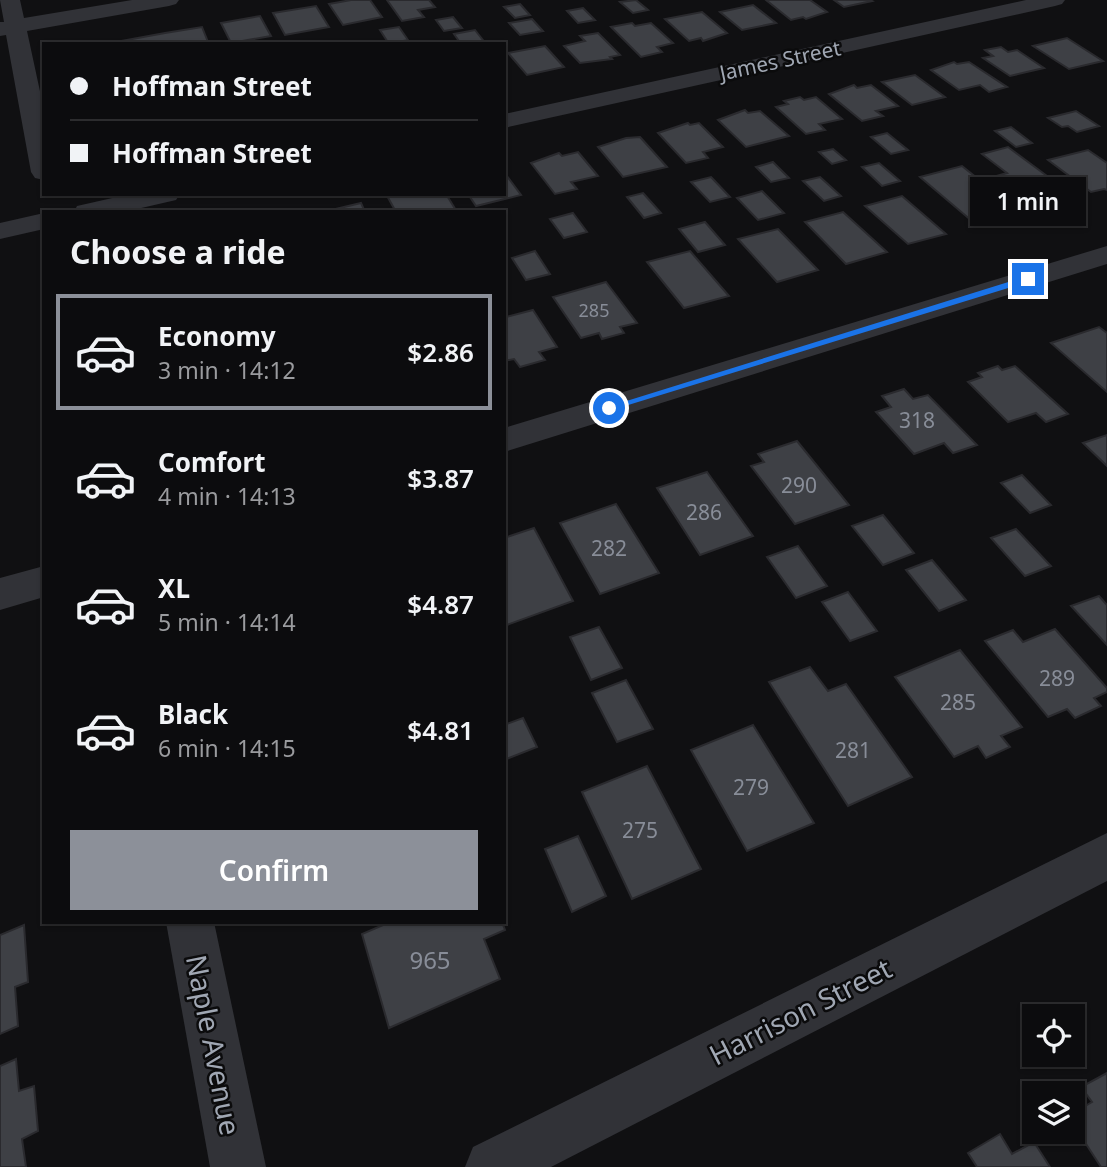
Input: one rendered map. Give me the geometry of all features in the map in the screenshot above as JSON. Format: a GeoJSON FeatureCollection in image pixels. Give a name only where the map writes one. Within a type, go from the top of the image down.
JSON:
{"type":"FeatureCollection","features":[{"type":"Feature","properties":{"kind":"street"},"geometry":{"type":"LineString","coordinates":[[10,0],[8,28],[42,164]]}},
{"type":"Feature","properties":{"kind":"street"},"geometry":{"type":"LineString","coordinates":[[8,28],[169,0]]}},
{"type":"Feature","properties":{"kind":"street","name":"James Street"},"geometry":{"type":"LineString","coordinates":[[506,121],[1055,0]]}},
{"type":"Feature","properties":{"kind":"street"},"geometry":{"type":"LineString","coordinates":[[96,210],[158,196]]}},
{"type":"Feature","properties":{"kind":"street"},"geometry":{"type":"LineString","coordinates":[[0,231],[42,221]]}},
{"type":"Feature","properties":{"kind":"street"},"geometry":{"type":"LineString","coordinates":[[506,439],[1107,255]]}},
{"type":"Feature","properties":{"kind":"street"},"geometry":{"type":"LineString","coordinates":[[0,594],[42,582]]}},
{"type":"Feature","properties":{"kind":"street","name":"Harrison Street"},"geometry":{"type":"LineString","coordinates":[[493,1167],[1107,856]]}},
{"type":"Feature","properties":{"kind":"street","name":"Naple Avenue"},"geometry":{"type":"LineString","coordinates":[[190,924],[238,1167]]}},
{"type":"Feature","properties":{"kind":"building"},"geometry":{"type":"Polygon","coordinates":[[[370,0],[382,17],[343,25],[329,4],[370,0]]]}},
{"type":"Feature","properties":{"kind":"building"},"geometry":{"type":"Polygon","coordinates":[[[387,0],[429,0],[435,7],[418,10],[424,17],[402,21],[387,0]]]}},
{"type":"Feature","properties":{"kind":"building"},"geometry":{"type":"Polygon","coordinates":[[[636,0],[648,10],[633,13],[620,2],[636,0]]]}},
{"type":"Feature","properties":{"kind":"building"},"geometry":{"type":"Polygon","coordinates":[[[766,0],[810,0],[827,12],[806,19],[803,17],[791,20],[766,0]]]}},
{"type":"Feature","properties":{"kind":"building"},"geometry":{"type":"Polygon","coordinates":[[[834,0],[870,0],[872,1],[844,7],[834,0]]]}},
{"type":"Feature","properties":{"kind":"building"},"geometry":{"type":"Polygon","coordinates":[[[520,4],[530,15],[515,18],[504,7],[520,4]]]}},
{"type":"Feature","properties":{"kind":"building"},"geometry":{"type":"Polygon","coordinates":[[[753,5],[776,23],[742,30],[720,12],[753,5]]]}},
{"type":"Feature","properties":{"kind":"building"},"geometry":{"type":"Polygon","coordinates":[[[316,6],[329,27],[285,35],[273,13],[316,6]]]}},
{"type":"Feature","properties":{"kind":"building"},"geometry":{"type":"Polygon","coordinates":[[[583,8],[595,20],[578,23],[567,11],[583,8]]]}},
{"type":"Feature","properties":{"kind":"building"},"geometry":{"type":"Polygon","coordinates":[[[702,12],[727,33],[703,41],[701,38],[689,41],[665,19],[702,12]]]}},
{"type":"Feature","properties":{"kind":"building"},"geometry":{"type":"Polygon","coordinates":[[[260,16],[271,36],[230,42],[221,23],[260,16]]]}},
{"type":"Feature","properties":{"kind":"building"},"geometry":{"type":"Polygon","coordinates":[[[453,17],[462,28],[444,31],[436,20],[453,17]]]}},
{"type":"Feature","properties":{"kind":"building"},"geometry":{"type":"Polygon","coordinates":[[[532,19],[543,31],[520,35],[509,23],[532,19]]]}},
{"type":"Feature","properties":{"kind":"building"},"geometry":{"type":"Polygon","coordinates":[[[632,23],[635,26],[651,23],[673,43],[657,47],[662,52],[641,57],[611,27],[632,23]]]}},
{"type":"Feature","properties":{"kind":"building"},"geometry":{"type":"Polygon","coordinates":[[[202,27],[208,42],[116,42],[202,27]]]}},
{"type":"Feature","properties":{"kind":"building"},"geometry":{"type":"Polygon","coordinates":[[[399,27],[408,40],[388,42],[380,30],[399,27]]]}},
{"type":"Feature","properties":{"kind":"building"},"geometry":{"type":"Polygon","coordinates":[[[475,30],[484,42],[460,42],[454,34],[475,30]]]}},
{"type":"Feature","properties":{"kind":"building"},"geometry":{"type":"Polygon","coordinates":[[[598,33],[620,55],[610,57],[612,59],[580,63],[564,46],[585,41],[580,36],[598,33]]]}},
{"type":"Feature","properties":{"kind":"building"},"geometry":{"type":"Polygon","coordinates":[[[1067,38],[1103,61],[1069,69],[1033,46],[1067,38]]]}},
{"type":"Feature","properties":{"kind":"building"},"geometry":{"type":"Polygon","coordinates":[[[545,46],[564,67],[527,75],[508,53],[545,46]]]}},
{"type":"Feature","properties":{"kind":"building"},"geometry":{"type":"Polygon","coordinates":[[[1001,47],[1008,52],[1017,50],[1044,68],[1010,76],[983,58],[993,56],[985,50],[1001,47]]]}},
{"type":"Feature","properties":{"kind":"building"},"geometry":{"type":"Polygon","coordinates":[[[954,62],[969,62],[1007,87],[989,92],[980,85],[959,90],[931,70],[954,62]]]}},
{"type":"Feature","properties":{"kind":"building"},"geometry":{"type":"Polygon","coordinates":[[[915,75],[945,97],[912,105],[882,82],[915,75]]]}},
{"type":"Feature","properties":{"kind":"building"},"geometry":{"type":"Polygon","coordinates":[[[854,85],[857,88],[871,85],[898,106],[876,111],[883,116],[862,121],[829,94],[854,85]]]}},
{"type":"Feature","properties":{"kind":"building"},"geometry":{"type":"Polygon","coordinates":[[[800,97],[804,100],[816,97],[842,119],[819,124],[825,130],[806,134],[776,107],[788,104],[784,101],[800,97]]]}},
{"type":"Feature","properties":{"kind":"building"},"geometry":{"type":"Polygon","coordinates":[[[745,110],[748,113],[760,111],[789,136],[746,147],[718,120],[745,110]]]}},
{"type":"Feature","properties":{"kind":"building"},"geometry":{"type":"Polygon","coordinates":[[[1076,111],[1099,126],[1077,132],[1048,118],[1076,111]]]}},
{"type":"Feature","properties":{"kind":"building"},"geometry":{"type":"Polygon","coordinates":[[[688,123],[699,123],[723,147],[703,152],[708,158],[686,163],[658,133],[688,123]]]}},
{"type":"Feature","properties":{"kind":"building"},"geometry":{"type":"Polygon","coordinates":[[[1011,127],[1032,143],[1016,147],[995,131],[1011,127]]]}},
{"type":"Feature","properties":{"kind":"building"},"geometry":{"type":"Polygon","coordinates":[[[887,133],[908,150],[891,154],[871,137],[887,133]]]}},
{"type":"Feature","properties":{"kind":"building"},"geometry":{"type":"Polygon","coordinates":[[[640,137],[667,167],[623,177],[598,147],[626,138],[640,137]]]}},
{"type":"Feature","properties":{"kind":"building"},"geometry":{"type":"Polygon","coordinates":[[[1008,147],[1078,199],[1035,210],[993,177],[1007,173],[982,154],[1008,147]]]}},
{"type":"Feature","properties":{"kind":"building"},"geometry":{"type":"Polygon","coordinates":[[[833,149],[846,160],[832,164],[819,152],[833,149]]]}},
{"type":"Feature","properties":{"kind":"building"},"geometry":{"type":"Polygon","coordinates":[[[1088,150],[1107,163],[1107,190],[1091,192],[1048,160],[1088,150]]]}},
{"type":"Feature","properties":{"kind":"building"},"geometry":{"type":"Polygon","coordinates":[[[578,152],[598,176],[571,182],[577,189],[555,194],[531,163],[559,153],[562,156],[578,152]]]}},
{"type":"Feature","properties":{"kind":"building"},"geometry":{"type":"Polygon","coordinates":[[[773,162],[789,178],[771,182],[756,167],[773,162]]]}},
{"type":"Feature","properties":{"kind":"building"},"geometry":{"type":"Polygon","coordinates":[[[879,163],[900,181],[882,186],[862,167],[879,163]]]}},
{"type":"Feature","properties":{"kind":"building"},"geometry":{"type":"Polygon","coordinates":[[[962,166],[1023,215],[979,227],[920,177],[962,166]]]}},
{"type":"Feature","properties":{"kind":"building"},"geometry":{"type":"Polygon","coordinates":[[[506,175],[521,195],[476,206],[469,196],[506,196],[506,175]]]}},
{"type":"Feature","properties":{"kind":"building"},"geometry":{"type":"Polygon","coordinates":[[[711,177],[730,197],[710,202],[691,182],[711,177]]]}},
{"type":"Feature","properties":{"kind":"building"},"geometry":{"type":"Polygon","coordinates":[[[820,177],[841,196],[824,201],[803,181],[820,177]]]}},
{"type":"Feature","properties":{"kind":"building"},"geometry":{"type":"Polygon","coordinates":[[[762,191],[784,213],[758,220],[737,198],[762,191]]]}},
{"type":"Feature","properties":{"kind":"building"},"geometry":{"type":"Polygon","coordinates":[[[643,193],[661,213],[644,218],[627,197],[643,193]]]}},
{"type":"Feature","properties":{"kind":"building"},"geometry":{"type":"Polygon","coordinates":[[[387,196],[447,196],[456,210],[395,210],[387,196]]]}},
{"type":"Feature","properties":{"kind":"building"},"geometry":{"type":"Polygon","coordinates":[[[902,196],[946,234],[908,244],[865,206],[902,196]]]}},
{"type":"Feature","properties":{"kind":"building"},"geometry":{"type":"Polygon","coordinates":[[[361,203],[364,210],[331,210],[361,203]]]}},
{"type":"Feature","properties":{"kind":"building"},"geometry":{"type":"Polygon","coordinates":[[[843,212],[887,252],[846,264],[805,222],[843,212]]]}},
{"type":"Feature","properties":{"kind":"building"},"geometry":{"type":"Polygon","coordinates":[[[573,213],[587,232],[564,238],[550,219],[573,213]]]}},
{"type":"Feature","properties":{"kind":"building"},"geometry":{"type":"Polygon","coordinates":[[[705,222],[725,245],[698,252],[679,229],[705,222]]]}},
{"type":"Feature","properties":{"kind":"building"},"geometry":{"type":"Polygon","coordinates":[[[778,229],[818,270],[777,282],[738,239],[778,229]]]}},
{"type":"Feature","properties":{"kind":"building"},"geometry":{"type":"Polygon","coordinates":[[[535,251],[550,274],[526,280],[512,258],[535,251]]]}},
{"type":"Feature","properties":{"kind":"building"},"geometry":{"type":"Polygon","coordinates":[[[690,251],[729,296],[684,308],[647,262],[690,251]]]}},
{"type":"Feature","properties":{"kind":"building"},"geometry":{"type":"Polygon","coordinates":[[[606,282],[637,323],[620,327],[624,333],[602,339],[599,333],[581,338],[553,297],[606,282]]]}},
{"type":"Feature","properties":{"kind":"building"},"geometry":{"type":"Polygon","coordinates":[[[533,310],[557,347],[539,352],[545,360],[520,367],[514,359],[506,361],[506,317],[533,310]]]}},
{"type":"Feature","properties":{"kind":"building"},"geometry":{"type":"Polygon","coordinates":[[[1099,327],[1107,333],[1107,392],[1051,343],[1099,327]]]}},
{"type":"Feature","properties":{"kind":"building"},"geometry":{"type":"Polygon","coordinates":[[[998,366],[1002,370],[1015,366],[1068,414],[1046,422],[1036,413],[1008,422],[968,382],[982,377],[978,373],[998,366]]]}},
{"type":"Feature","properties":{"kind":"building"},"geometry":{"type":"Polygon","coordinates":[[[904,389],[913,399],[928,395],[977,445],[953,453],[944,443],[914,454],[876,412],[891,407],[882,396],[904,389]]]}},
{"type":"Feature","properties":{"kind":"building"},"geometry":{"type":"Polygon","coordinates":[[[1107,435],[1107,466],[1083,443],[1107,435]]]}},
{"type":"Feature","properties":{"kind":"building"},"geometry":{"type":"Polygon","coordinates":[[[797,441],[849,505],[795,524],[751,466],[764,462],[758,454],[797,441]]]}},
{"type":"Feature","properties":{"kind":"building"},"geometry":{"type":"Polygon","coordinates":[[[707,472],[753,536],[700,555],[657,488],[707,472]]]}},
{"type":"Feature","properties":{"kind":"building"},"geometry":{"type":"Polygon","coordinates":[[[1022,475],[1051,505],[1030,513],[1001,483],[1022,475]]]}},
{"type":"Feature","properties":{"kind":"building"},"geometry":{"type":"Polygon","coordinates":[[[616,504],[659,573],[600,594],[560,523],[616,504]]]}},
{"type":"Feature","properties":{"kind":"building"},"geometry":{"type":"Polygon","coordinates":[[[883,515],[914,553],[883,565],[852,526],[883,515]]]}},
{"type":"Feature","properties":{"kind":"building"},"geometry":{"type":"Polygon","coordinates":[[[534,528],[573,601],[506,625],[506,537],[534,528]]]}},
{"type":"Feature","properties":{"kind":"building"},"geometry":{"type":"Polygon","coordinates":[[[1016,529],[1051,566],[1025,576],[991,538],[1016,529]]]}},
{"type":"Feature","properties":{"kind":"building"},"geometry":{"type":"Polygon","coordinates":[[[798,546],[827,586],[796,598],[767,557],[798,546]]]}},
{"type":"Feature","properties":{"kind":"building"},"geometry":{"type":"Polygon","coordinates":[[[932,560],[966,600],[939,611],[906,570],[932,560]]]}},
{"type":"Feature","properties":{"kind":"building"},"geometry":{"type":"Polygon","coordinates":[[[848,592],[877,631],[850,641],[822,602],[848,592]]]}},
{"type":"Feature","properties":{"kind":"building"},"geometry":{"type":"Polygon","coordinates":[[[1099,596],[1107,605],[1107,645],[1071,606],[1099,596]]]}},
{"type":"Feature","properties":{"kind":"building"},"geometry":{"type":"Polygon","coordinates":[[[599,627],[622,668],[591,680],[570,637],[599,627]]]}},
{"type":"Feature","properties":{"kind":"building"},"geometry":{"type":"Polygon","coordinates":[[[1055,629],[1107,688],[1107,692],[1094,698],[1101,706],[1075,718],[1067,709],[1048,717],[985,641],[1013,630],[1023,642],[1055,629]]]}},
{"type":"Feature","properties":{"kind":"building"},"geometry":{"type":"Polygon","coordinates":[[[960,650],[1022,727],[1001,736],[1010,747],[986,758],[978,746],[954,757],[895,677],[960,650]]]}},
{"type":"Feature","properties":{"kind":"building"},"geometry":{"type":"Polygon","coordinates":[[[810,667],[828,691],[846,684],[912,777],[848,806],[769,682],[810,667]]]}},
{"type":"Feature","properties":{"kind":"building"},"geometry":{"type":"Polygon","coordinates":[[[626,680],[653,729],[617,742],[592,693],[626,680]]]}},
{"type":"Feature","properties":{"kind":"building"},"geometry":{"type":"Polygon","coordinates":[[[523,718],[537,747],[506,759],[506,724],[523,718]]]}},
{"type":"Feature","properties":{"kind":"building"},"geometry":{"type":"Polygon","coordinates":[[[753,725],[814,823],[747,851],[691,750],[753,725]]]}},
{"type":"Feature","properties":{"kind":"building"},"geometry":{"type":"Polygon","coordinates":[[[647,766],[701,869],[632,899],[582,792],[647,766]]]}},
{"type":"Feature","properties":{"kind":"building"},"geometry":{"type":"Polygon","coordinates":[[[578,836],[606,896],[572,912],[545,849],[578,836]]]}},
{"type":"Feature","properties":{"kind":"building"},"geometry":{"type":"Polygon","coordinates":[[[385,924],[503,924],[505,930],[484,939],[500,979],[389,1028],[362,934],[385,924]]]}},
{"type":"Feature","properties":{"kind":"building"},"geometry":{"type":"Polygon","coordinates":[[[24,925],[28,982],[15,987],[18,1026],[0,1034],[0,935],[24,925]]]}},
{"type":"Feature","properties":{"kind":"building"},"geometry":{"type":"Polygon","coordinates":[[[16,1059],[19,1091],[34,1086],[38,1131],[22,1139],[26,1167],[0,1167],[0,1066],[16,1059]]]}},
{"type":"Feature","properties":{"kind":"building"},"geometry":{"type":"Polygon","coordinates":[[[1107,1073],[1107,1167],[1101,1167],[1085,1142],[1085,1106],[1092,1102],[1085,1092],[1085,1085],[1107,1073]]]}},
{"type":"Feature","properties":{"kind":"building"},"geometry":{"type":"Polygon","coordinates":[[[1000,1134],[1012,1154],[1035,1144],[1050,1167],[977,1167],[968,1153],[1000,1134]]]}},
{"type":"Feature","properties":{"kind":"route"},"geometry":{"type":"LineString","coordinates":[[609,408],[1028,279]]}}]}
